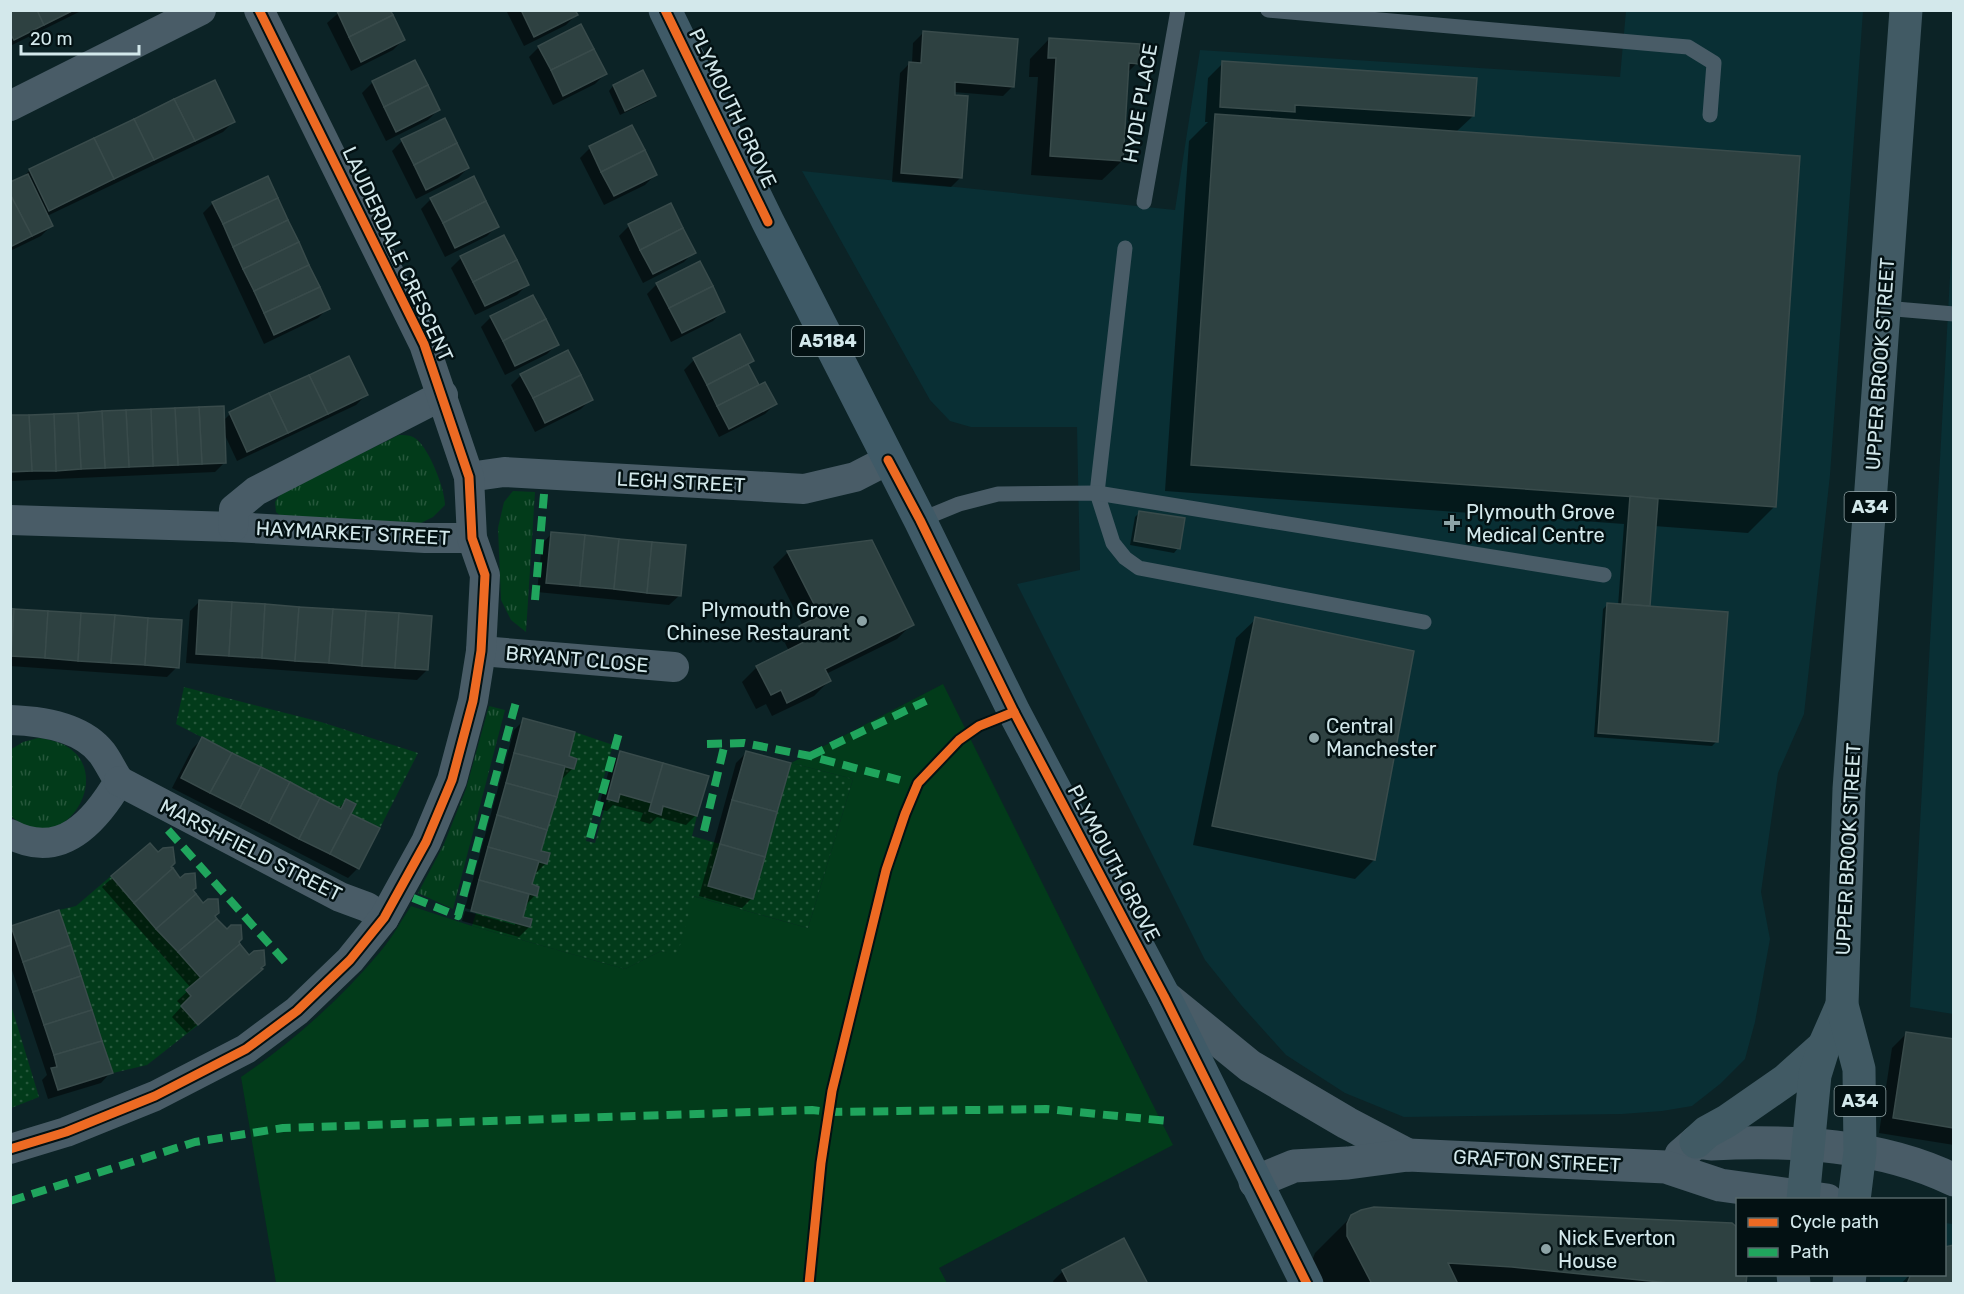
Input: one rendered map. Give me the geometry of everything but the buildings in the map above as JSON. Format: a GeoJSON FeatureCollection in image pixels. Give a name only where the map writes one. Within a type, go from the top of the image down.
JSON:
{"type":"FeatureCollection","features":[{"type":"Feature","properties":{"kind":"highway","name":"UPPER BROOK STREET"},"geometry":{"type":"LineString","coordinates":[[1854,1198],[1860,1152],[1859,1069],[1842,1005],[1849,789],[1906,10]]}},
{"type":"Feature","properties":{"kind":"highway","name":"UPPER BROOK STREET"},"geometry":{"type":"LineString","coordinates":[[1811,1198],[1807,1144],[1815,1076],[1824,1046],[1842,1005]]}},
{"type":"Feature","properties":{"kind":"highway"},"geometry":{"type":"LineString","coordinates":[[1696,1142],[1707,1131],[1727,1121],[1786,1080],[1824,1046]]}},
{"type":"Feature","properties":{"kind":"main road","name":"PLYMOUTH GROVE"},"geometry":{"type":"LineString","coordinates":[[665,10],[773,233],[920,520],[1014,712],[1164,996],[1307,1284]]}},
{"type":"Feature","properties":{"kind":"street"},"geometry":{"type":"LineString","coordinates":[[10,106],[201,10]]}},
{"type":"Feature","properties":{"kind":"street","name":"LAUDERDALE CRESCENT"},"geometry":{"type":"LineString","coordinates":[[10,1149],[66,1132],[154,1096],[246,1049],[297,1011],[350,960],[384,918],[426,842],[452,780],[473,701],[481,651],[485,575],[472,538],[469,477],[424,344],[260,10]]}},
{"type":"Feature","properties":{"kind":"street","name":"HAYMARKET STREET"},"geometry":{"type":"LineString","coordinates":[[233,527],[234,510],[256,491],[443,395]]}},
{"type":"Feature","properties":{"kind":"street","name":"LEGH STREET"},"geometry":{"type":"LineString","coordinates":[[469,477],[504,472],[804,489],[855,477],[888,460]]}},
{"type":"Feature","properties":{"kind":"street","name":"HAYMARKET STREET"},"geometry":{"type":"LineString","coordinates":[[10,520],[233,527],[425,538],[472,538]]}},
{"type":"Feature","properties":{"kind":"street","name":"BRYANT CLOSE"},"geometry":{"type":"LineString","coordinates":[[481,651],[674,667]]}},
{"type":"Feature","properties":{"kind":"street"},"geometry":{"type":"LineString","coordinates":[[10,720],[49,723],[79,735],[101,751],[119,781],[106,803],[92,818],[79,831],[62,840],[43,844],[21,840],[10,834]]}},
{"type":"Feature","properties":{"kind":"street","name":"MARSHFIELD STREET"},"geometry":{"type":"LineString","coordinates":[[119,781],[340,897],[367,907],[384,918]]}},
{"type":"Feature","properties":{"kind":"street"},"geometry":{"type":"LineString","coordinates":[[1164,996],[1250,1066],[1347,1123],[1408,1155]]}},
{"type":"Feature","properties":{"kind":"street"},"geometry":{"type":"LineString","coordinates":[[1666,1167],[1696,1142],[1807,1144],[1921,1165],[1953,1180]]}},
{"type":"Feature","properties":{"kind":"street"},"geometry":{"type":"LineString","coordinates":[[1255,1182],[1294,1166],[1348,1163],[1408,1155]]}},
{"type":"Feature","properties":{"kind":"street","name":"GRAFTON STREET"},"geometry":{"type":"LineString","coordinates":[[1408,1155],[1666,1167],[1720,1185],[1804,1198]]}},
{"type":"Feature","properties":{"kind":"lane","name":"HYDE PLACE"},"geometry":{"type":"LineString","coordinates":[[1144,202],[1178,10]]}},
{"type":"Feature","properties":{"kind":"lane"},"geometry":{"type":"LineString","coordinates":[[1268,10],[1688,47],[1714,63],[1710,115]]}},
{"type":"Feature","properties":{"kind":"lane"},"geometry":{"type":"LineString","coordinates":[[1125,248],[1097,493],[1113,543],[1125,558],[1139,568],[1424,622]]}},
{"type":"Feature","properties":{"kind":"lane"},"geometry":{"type":"LineString","coordinates":[[1884,308],[1953,314]]}},
{"type":"Feature","properties":{"kind":"lane"},"geometry":{"type":"LineString","coordinates":[[920,520],[959,504],[998,494],[1097,493],[1604,575]]}},
{"type":"Feature","properties":{"kind":"shaded area","name":"Plymouth Grove Medical Centre"},"geometry":{"type":"Polygon","coordinates":[[[1626,11],[1863,11],[1830,475],[1804,714],[1778,773],[1761,892],[1770,939],[1755,1022],[1745,1059],[1720,1084],[1692,1106],[1622,1114],[1404,1117],[1345,1093],[1286,1055],[1241,1005],[1205,960],[1017,584],[1080,570],[1077,427],[971,427],[950,421],[930,400],[802,171],[1175,210],[1200,50],[1620,77],[1626,11]]]}},
{"type":"Feature","properties":{"kind":"shaded area"},"geometry":{"type":"Polygon","coordinates":[[[1953,222],[1953,1014],[1910,1007],[1953,222]]]}},
{"type":"Feature","properties":{"kind":"shaded area"},"geometry":{"type":"Polygon","coordinates":[[[1946,1223],[1953,1224],[1953,1283],[1880,1284],[1880,1276],[1946,1276],[1946,1223]]]}},
{"type":"Feature","properties":{"kind":"green space"},"geometry":{"type":"Polygon","coordinates":[[[399,435],[411,436],[419,441],[435,468],[445,505],[433,517],[421,523],[283,518],[276,512],[275,502],[281,493],[399,435]]]}},
{"type":"Feature","properties":{"kind":"green space"},"geometry":{"type":"Polygon","coordinates":[[[513,491],[535,492],[526,632],[511,620],[501,600],[498,528],[504,502],[513,491]]]}},
{"type":"Feature","properties":{"kind":"green space"},"geometry":{"type":"Polygon","coordinates":[[[943,684],[1173,1145],[939,1268],[947,1283],[276,1283],[241,1077],[297,1035],[349,987],[384,947],[411,906],[472,926],[625,969],[661,951],[677,955],[693,896],[808,928],[853,779],[791,763],[943,684]]]}},
{"type":"Feature","properties":{"kind":"green space"},"geometry":{"type":"Polygon","coordinates":[[[184,687],[321,722],[418,753],[380,828],[351,814],[356,804],[346,799],[341,809],[176,724],[184,687]]]}},
{"type":"Feature","properties":{"kind":"green space"},"geometry":{"type":"Polygon","coordinates":[[[489,706],[505,710],[453,909],[418,893],[444,844],[466,789],[489,706]]]}},
{"type":"Feature","properties":{"kind":"green space"},"geometry":{"type":"Polygon","coordinates":[[[575,732],[613,745],[586,841],[595,843],[607,799],[618,802],[620,794],[652,803],[661,815],[663,806],[697,816],[692,836],[720,844],[709,886],[753,899],[791,763],[853,779],[808,928],[694,896],[677,956],[661,951],[625,969],[472,926],[476,913],[531,927],[532,919],[523,917],[529,894],[537,896],[532,884],[539,861],[547,863],[550,854],[541,851],[565,766],[574,769],[577,759],[569,756],[575,732]]]}},
{"type":"Feature","properties":{"kind":"green space"},"geometry":{"type":"Polygon","coordinates":[[[38,738],[66,746],[82,762],[86,781],[82,801],[70,817],[53,828],[33,829],[11,816],[10,750],[23,742],[38,738]]]}},
{"type":"Feature","properties":{"kind":"green space"},"geometry":{"type":"Polygon","coordinates":[[[111,876],[201,978],[186,990],[191,996],[181,1006],[198,1025],[147,1065],[113,1073],[59,910],[76,906],[111,876]]]}},
{"type":"Feature","properties":{"kind":"green space"},"geometry":{"type":"Polygon","coordinates":[[[11,1005],[39,1097],[10,1108],[11,1005]]]}},
{"type":"Feature","properties":{"kind":"marked path"},"geometry":{"type":"LineString","coordinates":[[535,600],[544,494]]}},
{"type":"Feature","properties":{"kind":"marked path"},"geometry":{"type":"LineString","coordinates":[[810,756],[926,701]]}},
{"type":"Feature","properties":{"kind":"marked path"},"geometry":{"type":"LineString","coordinates":[[413,898],[458,916],[516,702]]}},
{"type":"Feature","properties":{"kind":"marked path"},"geometry":{"type":"LineString","coordinates":[[590,838],[620,729]]}},
{"type":"Feature","properties":{"kind":"marked path"},"geometry":{"type":"LineString","coordinates":[[704,831],[725,743]]}},
{"type":"Feature","properties":{"kind":"marked path"},"geometry":{"type":"LineString","coordinates":[[707,744],[744,743],[810,756],[900,780]]}},
{"type":"Feature","properties":{"kind":"marked path"},"geometry":{"type":"LineString","coordinates":[[168,830],[286,963]]}},
{"type":"Feature","properties":{"kind":"marked path"},"geometry":{"type":"LineString","coordinates":[[10,1201],[195,1142],[283,1128],[812,1110],[829,1112],[1046,1109],[1168,1121]]}},
{"type":"Feature","properties":{"kind":"cycle path"},"geometry":{"type":"LineString","coordinates":[[10,1149],[66,1132],[155,1096],[246,1049],[297,1011],[350,960],[384,918],[426,842],[452,780],[473,701],[481,651],[485,575],[472,538],[469,477],[424,344],[259,10]]}},
{"type":"Feature","properties":{"kind":"cycle path"},"geometry":{"type":"LineString","coordinates":[[665,10],[768,222]]}},
{"type":"Feature","properties":{"kind":"cycle path"},"geometry":{"type":"LineString","coordinates":[[888,460],[1014,712],[1164,996],[1307,1284]]}},
{"type":"Feature","properties":{"kind":"cycle path"},"geometry":{"type":"LineString","coordinates":[[809,1284],[821,1163],[832,1091],[886,870],[905,814],[918,783],[959,740],[979,726],[1014,712]]}},
{"type":"Feature","properties":{"kind":"place","name":"Plymouth Grove Medical Centre"},"geometry":{"type":"Point","coordinates":[1452,523]}},
{"type":"Feature","properties":{"kind":"place","name":"Plymouth Grove Chinese Restaurant"},"geometry":{"type":"Point","coordinates":[862,621]}},
{"type":"Feature","properties":{"kind":"place","name":"Central Manchester"},"geometry":{"type":"Point","coordinates":[1314,738]}},
{"type":"Feature","properties":{"kind":"place","name":"Nick Everton House"},"geometry":{"type":"Point","coordinates":[1546,1249]}}]}
